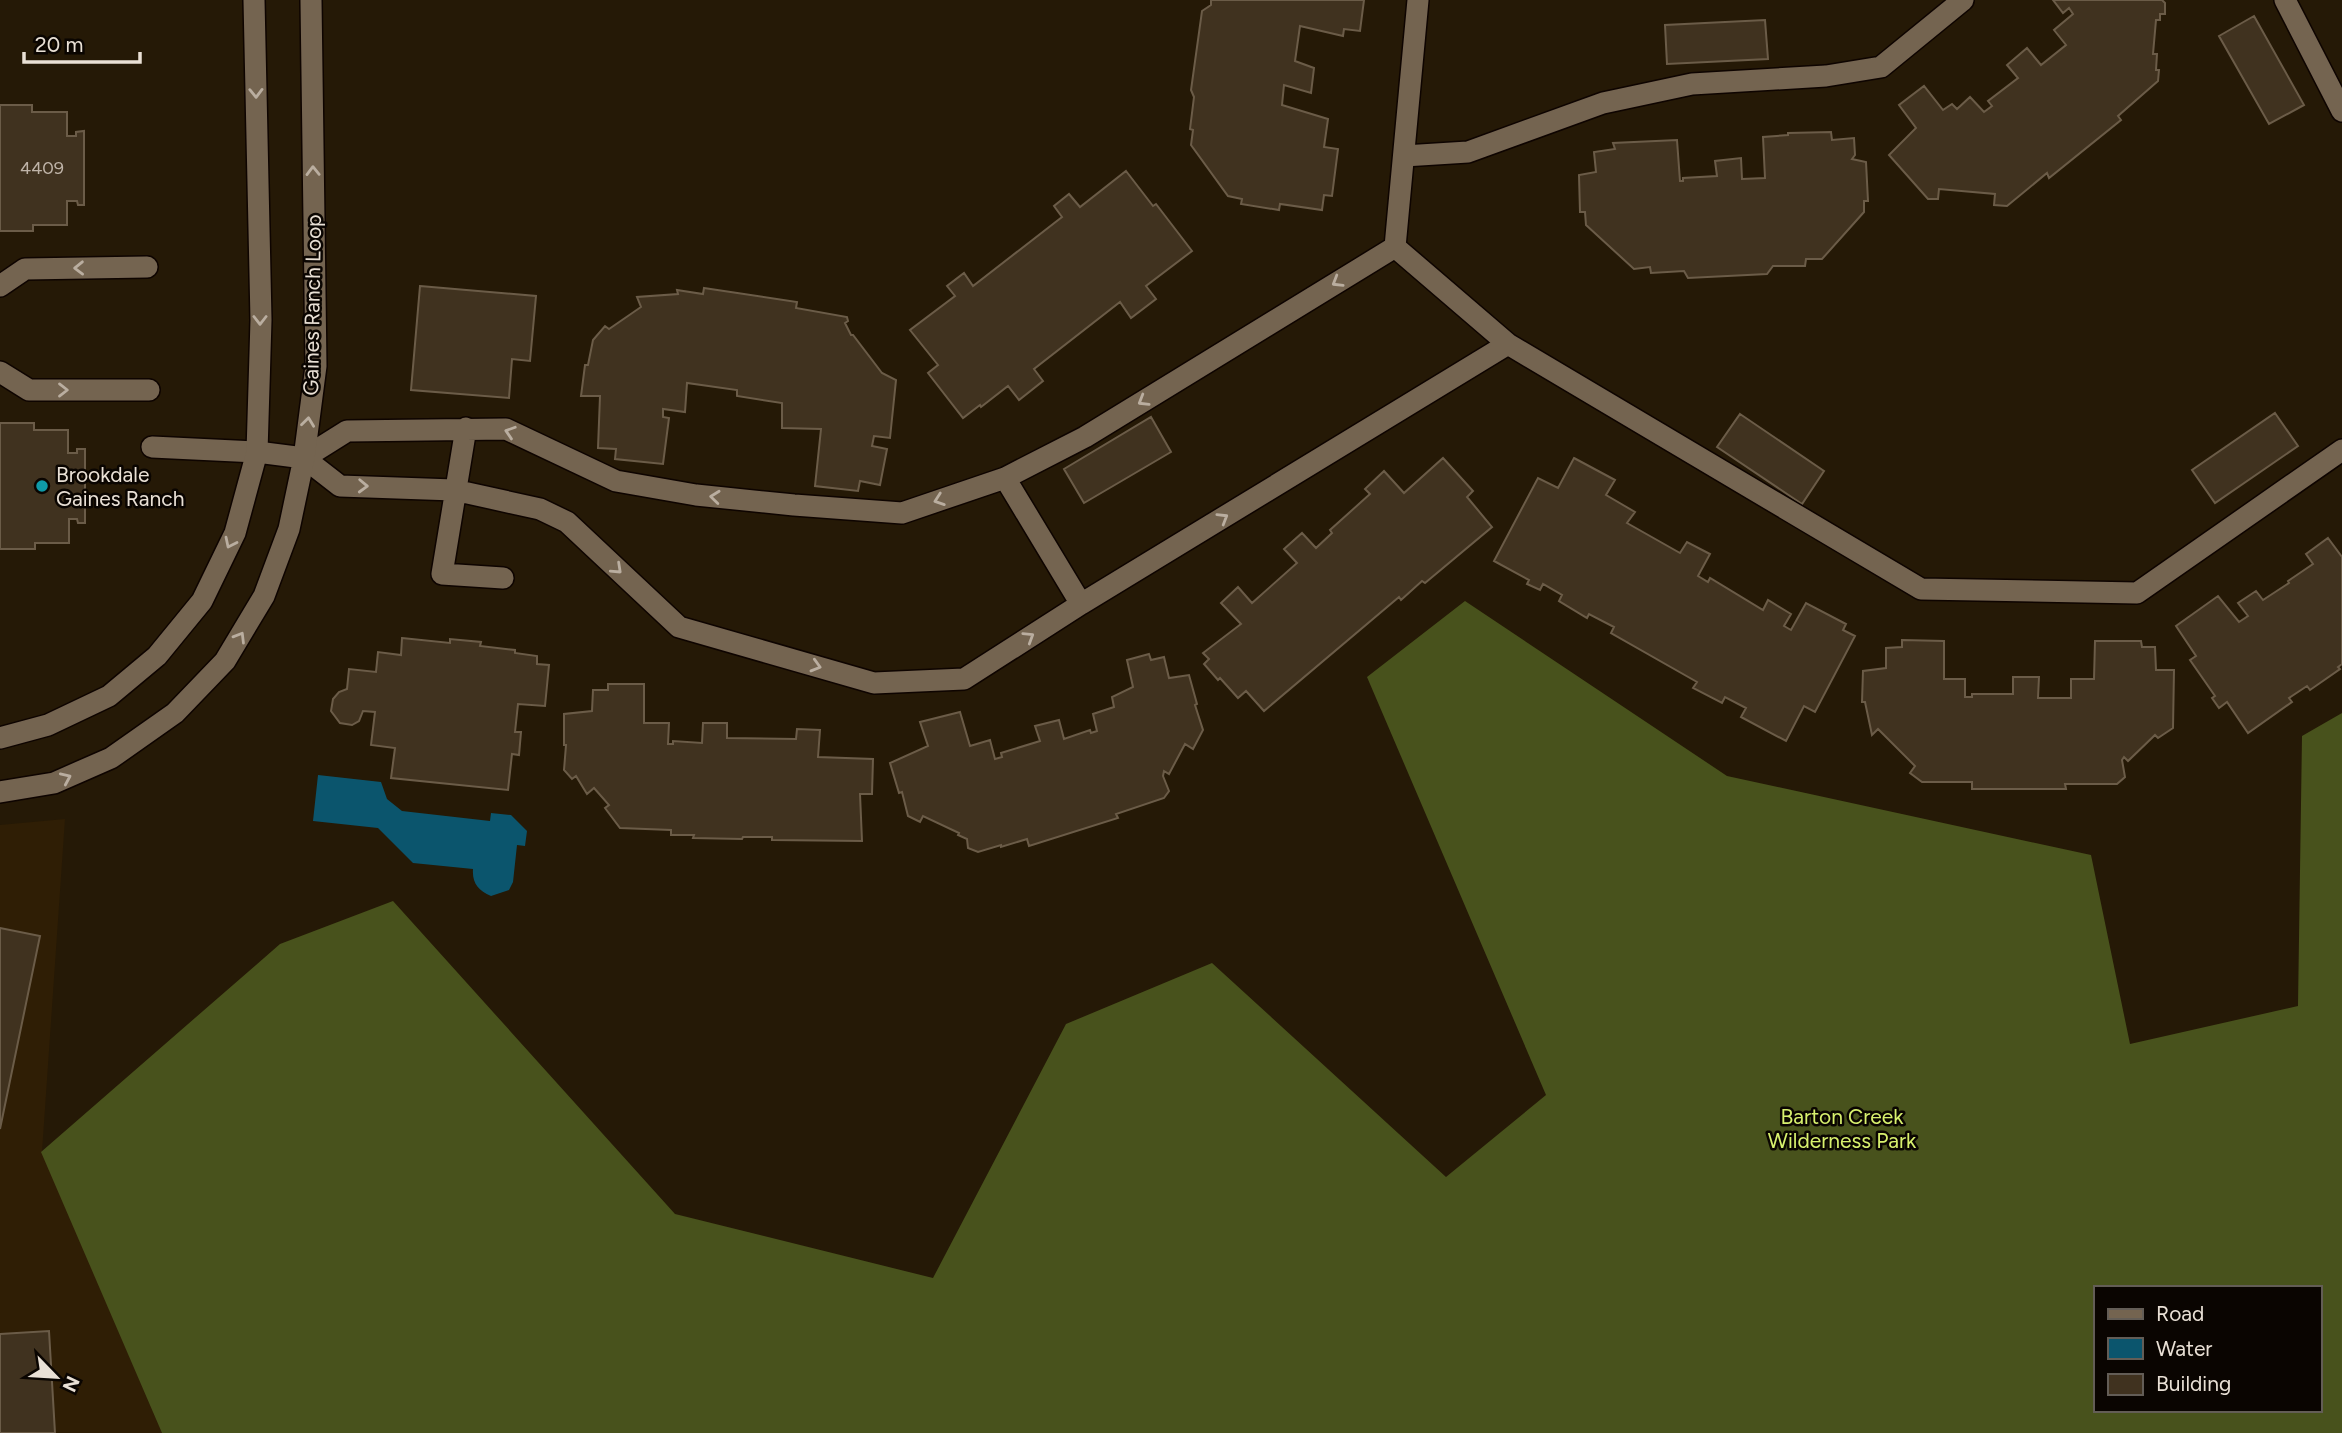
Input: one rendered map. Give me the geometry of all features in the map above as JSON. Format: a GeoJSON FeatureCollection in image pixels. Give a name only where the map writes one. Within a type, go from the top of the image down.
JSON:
{"type":"FeatureCollection","features":[{"type":"Feature","properties":{"kind":"street"},"geometry":{"type":"LineString","coordinates":[[0,738],[48,725],[109,696],[157,656],[202,601],[235,533],[257,452],[261,320],[254,0]]}},
{"type":"Feature","properties":{"kind":"street","name":"Gaines Ranch Loop"},"geometry":{"type":"LineString","coordinates":[[0,792],[54,783],[111,758],[174,713],[225,661],[264,596],[289,529],[304,458],[316,366],[311,0]]}},
{"type":"Feature","properties":{"kind":"street"},"geometry":{"type":"LineString","coordinates":[[1395,247],[1418,0]]}},
{"type":"Feature","properties":{"kind":"street"},"geometry":{"type":"LineString","coordinates":[[2284,0],[2342,111]]}},
{"type":"Feature","properties":{"kind":"street"},"geometry":{"type":"LineString","coordinates":[[1404,156],[1468,152],[1603,103],[1692,83],[1826,76],[1881,66],[1961,1]]}},
{"type":"Feature","properties":{"kind":"street"},"geometry":{"type":"LineString","coordinates":[[304,458],[346,431],[506,429],[615,481],[696,495],[902,513],[1005,478],[1084,437],[1395,247]]}},
{"type":"Feature","properties":{"kind":"street"},"geometry":{"type":"LineString","coordinates":[[1395,247],[1508,344],[1921,589],[2137,593],[2342,450]]}},
{"type":"Feature","properties":{"kind":"street"},"geometry":{"type":"LineString","coordinates":[[0,286],[25,268],[147,267]]}},
{"type":"Feature","properties":{"kind":"street"},"geometry":{"type":"LineString","coordinates":[[152,447],[257,452],[304,458],[340,485],[454,490],[540,509],[567,522],[679,627],[874,682],[964,678],[1508,344]]}},
{"type":"Feature","properties":{"kind":"street"},"geometry":{"type":"LineString","coordinates":[[0,372],[29,390],[149,390]]}},
{"type":"Feature","properties":{"kind":"street"},"geometry":{"type":"LineString","coordinates":[[466,428],[442,574],[503,578]]}},
{"type":"Feature","properties":{"kind":"street"},"geometry":{"type":"LineString","coordinates":[[1005,478],[1081,604]]}},
{"type":"Feature","properties":{"kind":"shaded area"},"geometry":{"type":"Polygon","coordinates":[[[65,819],[42,1152],[162,1433],[0,1433],[0,825],[65,819]]]}},
{"type":"Feature","properties":{"kind":"green space","name":"Barton Creek Wilderness Park"},"geometry":{"type":"Polygon","coordinates":[[[1465,601],[1727,776],[2091,855],[2130,1044],[2298,1006],[2302,736],[2342,713],[2342,1433],[162,1433],[41,1152],[280,944],[393,901],[675,1214],[933,1278],[1066,1024],[1212,963],[1446,1177],[1546,1095],[1367,677],[1465,601]]]}},
{"type":"Feature","properties":{"kind":"water"},"geometry":{"type":"Polygon","coordinates":[[[318,775],[381,782],[387,799],[402,811],[490,821],[491,813],[511,815],[527,831],[525,846],[517,845],[513,882],[509,890],[491,896],[477,886],[473,869],[413,863],[378,828],[313,821],[318,775]]]}},
{"type":"Feature","properties":{"kind":"building"},"geometry":{"type":"Polygon","coordinates":[[[1211,0],[1364,0],[1360,31],[1344,29],[1343,36],[1300,26],[1295,61],[1314,68],[1311,93],[1284,85],[1282,105],[1328,119],[1324,147],[1338,149],[1332,196],[1324,195],[1322,210],[1280,204],[1279,210],[1241,204],[1242,199],[1228,196],[1191,145],[1194,97],[1191,90],[1202,11],[1211,5],[1211,0]]]}},
{"type":"Feature","properties":{"kind":"building"},"geometry":{"type":"Polygon","coordinates":[[[2053,0],[2162,0],[2165,3],[2165,14],[2160,14],[2160,20],[2156,20],[2153,54],[2157,54],[2158,81],[2118,116],[2121,120],[2049,178],[2047,173],[2007,206],[1994,205],[1995,194],[1939,189],[1938,199],[1928,199],[1889,155],[1916,128],[1899,105],[1924,86],[1943,110],[1952,104],[1957,109],[1970,97],[1984,112],[1992,106],[1988,101],[2018,78],[2007,65],[2027,48],[2041,65],[2066,45],[2054,30],[2073,14],[2069,8],[2063,13],[2053,0]]]}},
{"type":"Feature","properties":{"kind":"building"},"geometry":{"type":"Polygon","coordinates":[[[2254,16],[2304,105],[2269,124],[2219,36],[2254,16]]]}},
{"type":"Feature","properties":{"kind":"building"},"geometry":{"type":"Polygon","coordinates":[[[1765,20],[1768,59],[1667,64],[1665,25],[1765,20]]]}},
{"type":"Feature","properties":{"kind":"building"},"geometry":{"type":"Polygon","coordinates":[[[0,105],[32,105],[32,112],[67,112],[67,136],[76,136],[76,132],[84,131],[84,205],[78,205],[77,201],[67,201],[67,225],[33,225],[33,231],[0,231],[0,105]]]}},
{"type":"Feature","properties":{"kind":"building"},"geometry":{"type":"Polygon","coordinates":[[[1831,132],[1832,140],[1854,138],[1855,155],[1852,159],[1866,162],[1868,201],[1864,201],[1864,212],[1822,259],[1806,259],[1805,266],[1773,266],[1767,274],[1688,278],[1684,271],[1651,273],[1650,267],[1634,269],[1586,225],[1585,212],[1580,212],[1579,175],[1596,172],[1594,152],[1615,149],[1613,143],[1677,140],[1680,181],[1683,181],[1683,178],[1717,176],[1715,161],[1741,158],[1742,179],[1765,178],[1763,137],[1788,133],[1831,132]]]}},
{"type":"Feature","properties":{"kind":"building"},"geometry":{"type":"Polygon","coordinates":[[[1126,171],[1153,206],[1156,204],[1192,251],[1146,286],[1156,299],[1131,318],[1120,302],[1034,369],[1043,381],[1019,400],[1008,386],[963,418],[928,373],[938,365],[910,330],[955,296],[947,286],[964,273],[973,286],[1062,217],[1054,206],[1069,194],[1080,207],[1126,171]]]}},
{"type":"Feature","properties":{"kind":"building"},"geometry":{"type":"Polygon","coordinates":[[[420,286],[536,296],[530,361],[512,359],[509,398],[411,390],[420,286]]]}},
{"type":"Feature","properties":{"kind":"building"},"geometry":{"type":"Polygon","coordinates":[[[704,288],[797,302],[796,308],[847,317],[848,321],[845,323],[851,335],[882,373],[896,380],[890,438],[874,436],[872,446],[887,449],[880,485],[860,481],[858,491],[815,486],[821,429],[782,428],[782,403],[737,396],[737,390],[687,383],[685,412],[663,409],[663,417],[669,418],[663,464],[615,459],[616,449],[598,448],[600,396],[581,396],[585,365],[588,365],[593,340],[605,326],[609,329],[641,307],[637,297],[678,294],[677,290],[703,294],[704,288]]]}},
{"type":"Feature","properties":{"kind":"building"},"geometry":{"type":"Polygon","coordinates":[[[2275,413],[2298,446],[2215,503],[2192,470],[2275,413]]]}},
{"type":"Feature","properties":{"kind":"building"},"geometry":{"type":"Polygon","coordinates":[[[1740,414],[1824,471],[1802,504],[1717,447],[1740,414]]]}},
{"type":"Feature","properties":{"kind":"building"},"geometry":{"type":"Polygon","coordinates":[[[1151,417],[1171,452],[1084,503],[1064,469],[1151,417]]]}},
{"type":"Feature","properties":{"kind":"building","name":"Brookdale Gaines Ranch"},"geometry":{"type":"Polygon","coordinates":[[[0,423],[34,423],[34,430],[68,430],[68,453],[85,449],[85,523],[69,519],[69,543],[35,543],[35,549],[0,549],[0,423]]]}},
{"type":"Feature","properties":{"kind":"building"},"geometry":{"type":"Polygon","coordinates":[[[1443,458],[1473,491],[1467,497],[1492,527],[1425,583],[1422,581],[1401,600],[1399,597],[1264,711],[1246,691],[1238,698],[1220,678],[1218,680],[1204,664],[1209,659],[1203,653],[1241,624],[1221,603],[1238,587],[1252,603],[1297,563],[1284,549],[1302,533],[1316,548],[1332,533],[1330,530],[1370,494],[1365,489],[1384,471],[1404,493],[1443,458]]]}},
{"type":"Feature","properties":{"kind":"building"},"geometry":{"type":"Polygon","coordinates":[[[1574,458],[1615,480],[1606,495],[1635,512],[1627,523],[1680,553],[1687,542],[1710,554],[1698,576],[1708,582],[1710,578],[1763,610],[1768,600],[1791,614],[1784,626],[1791,630],[1806,603],[1846,624],[1843,630],[1855,636],[1815,712],[1804,706],[1786,741],[1741,717],[1746,708],[1725,697],[1722,703],[1693,688],[1697,682],[1611,633],[1614,627],[1589,614],[1587,618],[1559,601],[1562,595],[1543,584],[1540,590],[1527,584],[1529,580],[1494,561],[1538,478],[1558,488],[1574,458]]]}},
{"type":"Feature","properties":{"kind":"building"},"geometry":{"type":"Polygon","coordinates":[[[2328,538],[2342,557],[2340,669],[2310,690],[2307,686],[2289,698],[2292,702],[2248,733],[2227,702],[2219,708],[2212,698],[2215,696],[2190,660],[2196,656],[2176,626],[2218,596],[2239,622],[2248,616],[2238,603],[2256,591],[2263,600],[2289,583],[2288,581],[2313,564],[2306,554],[2328,538]]]}},
{"type":"Feature","properties":{"kind":"building"},"geometry":{"type":"Polygon","coordinates":[[[402,638],[450,643],[450,639],[481,642],[480,646],[515,650],[515,653],[537,656],[537,664],[549,665],[545,706],[518,704],[515,732],[521,732],[519,755],[512,754],[508,790],[391,778],[395,748],[371,745],[375,712],[363,711],[359,721],[352,725],[340,723],[331,711],[333,699],[339,692],[347,689],[349,669],[376,672],[378,652],[401,655],[402,638]]]}},
{"type":"Feature","properties":{"kind":"building"},"geometry":{"type":"Polygon","coordinates":[[[1902,640],[1944,641],[1944,679],[1965,679],[1965,697],[1972,697],[1972,694],[2013,694],[2013,677],[2039,677],[2038,698],[2071,698],[2071,679],[2094,679],[2095,641],[2141,641],[2142,647],[2155,647],[2156,670],[2174,670],[2173,728],[2158,738],[2155,735],[2128,761],[2124,757],[2122,760],[2125,777],[2117,784],[2065,784],[2066,789],[1972,789],[1972,782],[1922,782],[1910,773],[1915,766],[1878,729],[1872,735],[1865,702],[1862,702],[1863,671],[1886,668],[1886,648],[1902,647],[1902,640]]]}},
{"type":"Feature","properties":{"kind":"building"},"geometry":{"type":"Polygon","coordinates":[[[1149,654],[1151,660],[1164,657],[1169,678],[1189,675],[1203,730],[1193,749],[1185,744],[1169,774],[1164,771],[1163,776],[1169,791],[1164,798],[1116,814],[1118,818],[1029,846],[1027,839],[978,852],[968,848],[967,839],[958,835],[959,833],[923,816],[920,822],[908,816],[890,763],[928,746],[920,722],[960,712],[970,746],[990,740],[995,759],[1002,757],[1001,753],[1040,741],[1035,726],[1059,720],[1064,739],[1090,730],[1091,733],[1097,731],[1093,714],[1114,707],[1112,697],[1133,687],[1127,660],[1149,654]]]}},
{"type":"Feature","properties":{"kind":"building"},"geometry":{"type":"Polygon","coordinates":[[[608,684],[644,684],[644,723],[669,723],[668,744],[673,744],[673,741],[702,743],[703,723],[727,723],[727,738],[796,739],[797,729],[820,730],[818,757],[873,759],[872,794],[860,794],[862,841],[772,840],[772,837],[693,838],[694,835],[671,835],[671,830],[620,828],[605,808],[609,805],[594,788],[587,794],[576,776],[572,779],[564,770],[564,714],[592,711],[593,690],[608,690],[608,684]]]}},
{"type":"Feature","properties":{"kind":"building"},"geometry":{"type":"Polygon","coordinates":[[[0,928],[40,936],[0,1129],[0,928]]]}},
{"type":"Feature","properties":{"kind":"building"},"geometry":{"type":"Polygon","coordinates":[[[49,1331],[55,1433],[0,1433],[0,1334],[49,1331]]]}},
{"type":"Feature","properties":{"kind":"place","name":"Brookdale Gaines Ranch"},"geometry":{"type":"Point","coordinates":[42,486]}}]}
